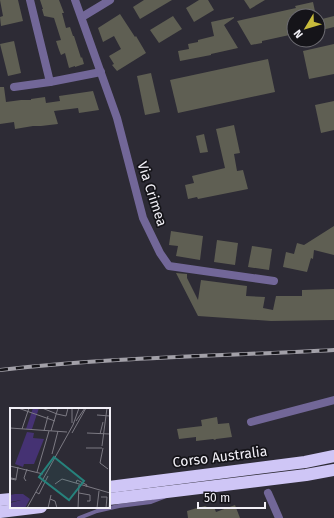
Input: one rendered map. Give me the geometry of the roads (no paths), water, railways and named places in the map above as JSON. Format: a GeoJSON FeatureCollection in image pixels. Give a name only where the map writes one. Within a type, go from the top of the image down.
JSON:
{"type":"FeatureCollection","features":[{"type":"Feature","properties":{"kind":"highway","name":"Corso Australia"},"geometry":{"type":"LineString","coordinates":[[110,487],[305,462],[334,456]]}},
{"type":"Feature","properties":{"kind":"highway","name":"Corso Australia"},"geometry":{"type":"LineString","coordinates":[[110,499],[306,475],[334,470]]}},
{"type":"Feature","properties":{"kind":"highway"},"geometry":{"type":"LineString","coordinates":[[0,500],[10,499]]}},
{"type":"Feature","properties":{"kind":"highway"},"geometry":{"type":"LineString","coordinates":[[0,512],[33,508]]}},
{"type":"Feature","properties":{"kind":"street"},"geometry":{"type":"LineString","coordinates":[[30,0],[50,82]]}},
{"type":"Feature","properties":{"kind":"street","name":"Via Crimea"},"geometry":{"type":"LineString","coordinates":[[76,0],[117,118],[143,218],[160,252],[169,266],[274,281]]}},
{"type":"Feature","properties":{"kind":"street"},"geometry":{"type":"LineString","coordinates":[[82,17],[110,0]]}},
{"type":"Feature","properties":{"kind":"street"},"geometry":{"type":"LineString","coordinates":[[14,87],[101,72]]}},
{"type":"Feature","properties":{"kind":"street"},"geometry":{"type":"LineString","coordinates":[[251,422],[334,400]]}},
{"type":"Feature","properties":{"kind":"street"},"geometry":{"type":"LineString","coordinates":[[268,493],[279,518]]}},
{"type":"Feature","properties":{"kind":"lane"},"geometry":{"type":"LineString","coordinates":[[79,518],[97,511],[119,506],[151,502],[181,491]]}},
{"type":"Feature","properties":{"kind":"railway"},"geometry":{"type":"LineString","coordinates":[[0,370],[83,362],[334,350]]}}]}
